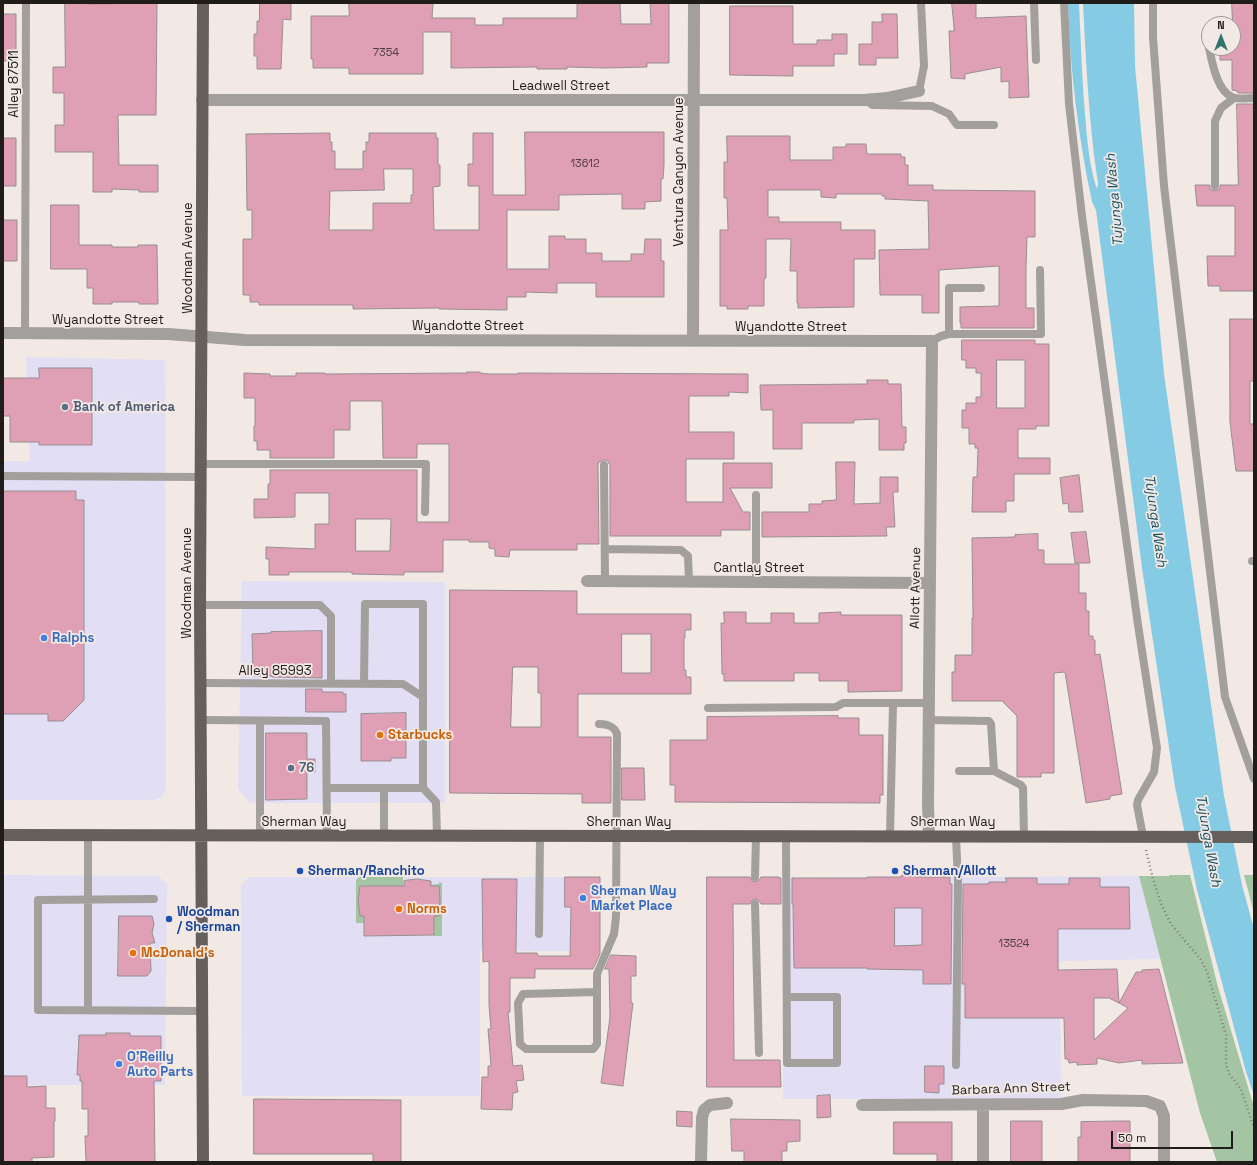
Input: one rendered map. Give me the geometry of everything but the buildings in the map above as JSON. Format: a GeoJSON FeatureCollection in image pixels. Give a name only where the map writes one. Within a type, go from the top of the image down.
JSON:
{"type":"FeatureCollection","features":[{"type":"Feature","properties":{"kind":"main road","name":"Woodman Avenue"},"geometry":{"type":"LineString","coordinates":[[203,3],[200,605],[203,1162]]}},
{"type":"Feature","properties":{"kind":"main road","name":"Sherman Way"},"geometry":{"type":"LineString","coordinates":[[3,835],[1253,837]]}},
{"type":"Feature","properties":{"kind":"street","name":"Ventura Canyon Avenue"},"geometry":{"type":"LineString","coordinates":[[693,341],[694,3]]}},
{"type":"Feature","properties":{"kind":"street","name":"Leadwell Street"},"geometry":{"type":"LineString","coordinates":[[202,100],[864,100],[887,98],[919,91]]}},
{"type":"Feature","properties":{"kind":"street","name":"Wyandotte Street"},"geometry":{"type":"LineString","coordinates":[[3,333],[168,334],[245,340],[932,341]]}},
{"type":"Feature","properties":{"kind":"street","name":"Allott Avenue"},"geometry":{"type":"LineString","coordinates":[[929,836],[932,341]]}},
{"type":"Feature","properties":{"kind":"street","name":"Cantlay Street"},"geometry":{"type":"LineString","coordinates":[[587,581],[930,583]]}},
{"type":"Feature","properties":{"kind":"street","name":"Barbara Ann Street"},"geometry":{"type":"LineString","coordinates":[[862,1105],[1061,1104],[1083,1100],[1146,1101],[1160,1106],[1164,1116],[1164,1162]]}},
{"type":"Feature","properties":{"kind":"street"},"geometry":{"type":"LineString","coordinates":[[701,1162],[702,1118],[704,1110],[710,1105],[727,1103]]}},
{"type":"Feature","properties":{"kind":"street"},"geometry":{"type":"LineString","coordinates":[[982,1162],[983,1105]]}},
{"type":"Feature","properties":{"kind":"lane","name":"Alley 87511"},"geometry":{"type":"LineString","coordinates":[[25,333],[26,3]]}},
{"type":"Feature","properties":{"kind":"lane"},"geometry":{"type":"LineString","coordinates":[[919,91],[924,66],[921,3]]}},
{"type":"Feature","properties":{"kind":"lane"},"geometry":{"type":"LineString","coordinates":[[1034,3],[1036,60]]}},
{"type":"Feature","properties":{"kind":"lane"},"geometry":{"type":"LineString","coordinates":[[1064,3],[1069,104],[1082,216],[1137,618],[1157,748],[1154,772],[1138,800],[1137,805],[1143,836]]}},
{"type":"Feature","properties":{"kind":"lane"},"geometry":{"type":"LineString","coordinates":[[1153,3],[1153,37],[1164,186],[1225,697],[1254,779]]}},
{"type":"Feature","properties":{"kind":"lane"},"geometry":{"type":"LineString","coordinates":[[1211,56],[1219,82],[1226,92],[1234,98],[1254,98]]}},
{"type":"Feature","properties":{"kind":"lane"},"geometry":{"type":"LineString","coordinates":[[1215,186],[1214,121],[1221,108],[1234,98]]}},
{"type":"Feature","properties":{"kind":"lane"},"geometry":{"type":"LineString","coordinates":[[864,100],[873,105],[932,106],[949,114],[957,125],[994,125]]}},
{"type":"Feature","properties":{"kind":"lane"},"geometry":{"type":"LineString","coordinates":[[932,341],[940,336],[949,334],[1041,334],[1040,270]]}},
{"type":"Feature","properties":{"kind":"lane"},"geometry":{"type":"LineString","coordinates":[[949,334],[949,288],[981,288]]}},
{"type":"Feature","properties":{"kind":"lane"},"geometry":{"type":"LineString","coordinates":[[201,464],[426,464],[425,512]]}},
{"type":"Feature","properties":{"kind":"lane"},"geometry":{"type":"LineString","coordinates":[[604,466],[605,581]]}},
{"type":"Feature","properties":{"kind":"lane"},"geometry":{"type":"LineString","coordinates":[[3,476],[201,477]]}},
{"type":"Feature","properties":{"kind":"lane"},"geometry":{"type":"LineString","coordinates":[[756,495],[756,582]]}},
{"type":"Feature","properties":{"kind":"lane"},"geometry":{"type":"LineString","coordinates":[[605,549],[681,550],[688,556],[689,582]]}},
{"type":"Feature","properties":{"kind":"lane"},"geometry":{"type":"LineString","coordinates":[[200,605],[320,604],[332,616],[332,683]]}},
{"type":"Feature","properties":{"kind":"lane"},"geometry":{"type":"LineString","coordinates":[[364,683],[365,604],[423,604],[424,788],[436,802],[437,836]]}},
{"type":"Feature","properties":{"kind":"lane","name":"Alley 85993"},"geometry":{"type":"LineString","coordinates":[[201,683],[403,684],[423,697]]}},
{"type":"Feature","properties":{"kind":"lane"},"geometry":{"type":"LineString","coordinates":[[708,708],[836,707],[843,703],[929,703]]}},
{"type":"Feature","properties":{"kind":"lane"},"geometry":{"type":"LineString","coordinates":[[890,836],[893,704]]}},
{"type":"Feature","properties":{"kind":"lane"},"geometry":{"type":"LineString","coordinates":[[201,720],[326,721],[327,836]]}},
{"type":"Feature","properties":{"kind":"lane"},"geometry":{"type":"LineString","coordinates":[[929,720],[989,722],[991,724],[994,771]]}},
{"type":"Feature","properties":{"kind":"lane"},"geometry":{"type":"LineString","coordinates":[[260,721],[260,836]]}},
{"type":"Feature","properties":{"kind":"lane"},"geometry":{"type":"LineString","coordinates":[[597,992],[523,994],[518,1003],[520,1044],[526,1049],[593,1049],[597,1044],[597,992],[597,974],[614,934],[617,836],[617,734],[612,726],[599,724]]}},
{"type":"Feature","properties":{"kind":"lane"},"geometry":{"type":"LineString","coordinates":[[959,771],[994,771],[1021,785],[1023,788],[1024,836]]}},
{"type":"Feature","properties":{"kind":"lane"},"geometry":{"type":"LineString","coordinates":[[327,788],[424,788]]}},
{"type":"Feature","properties":{"kind":"lane"},"geometry":{"type":"LineString","coordinates":[[384,788],[384,836]]}},
{"type":"Feature","properties":{"kind":"lane"},"geometry":{"type":"LineString","coordinates":[[88,836],[88,1010]]}},
{"type":"Feature","properties":{"kind":"lane"},"geometry":{"type":"LineString","coordinates":[[539,934],[540,836]]}},
{"type":"Feature","properties":{"kind":"lane"},"geometry":{"type":"LineString","coordinates":[[755,876],[756,836]]}},
{"type":"Feature","properties":{"kind":"lane"},"geometry":{"type":"LineString","coordinates":[[786,836],[788,1063],[837,1063],[837,997],[788,997]]}},
{"type":"Feature","properties":{"kind":"lane"},"geometry":{"type":"LineString","coordinates":[[956,836],[958,882],[956,1065]]}},
{"type":"Feature","properties":{"kind":"lane"},"geometry":{"type":"LineString","coordinates":[[154,899],[38,900],[38,1010],[202,1011]]}},
{"type":"Feature","properties":{"kind":"lane"},"geometry":{"type":"LineString","coordinates":[[755,904],[758,1053]]}},
{"type":"Feature","properties":{"kind":"path"},"geometry":{"type":"LineString","coordinates":[[1143,836],[1158,895],[1170,924],[1201,960],[1207,972],[1226,1035],[1226,1065],[1229,1074],[1241,1089],[1254,1128]]}},
{"type":"Feature","properties":{"kind":"shaded area"},"geometry":{"type":"Polygon","coordinates":[[[26,357],[165,360],[166,789],[162,797],[154,800],[3,800],[3,461],[30,461],[26,357]]]}},
{"type":"Feature","properties":{"kind":"shaded area"},"geometry":{"type":"Polygon","coordinates":[[[242,581],[445,582],[445,803],[250,803],[238,789],[242,581]]]}},
{"type":"Feature","properties":{"kind":"shaded area"},"geometry":{"type":"Polygon","coordinates":[[[3,875],[158,876],[167,884],[165,1085],[3,1085],[3,875]]]}},
{"type":"Feature","properties":{"kind":"shaded area"},"geometry":{"type":"Polygon","coordinates":[[[1139,876],[1160,959],[1060,961],[1061,1099],[783,1099],[783,878],[1139,876]]]}},
{"type":"Feature","properties":{"kind":"shaded area"},"geometry":{"type":"Polygon","coordinates":[[[249,877],[600,877],[600,946],[570,951],[480,951],[480,1096],[242,1096],[241,885],[249,877]]]}},
{"type":"Feature","properties":{"kind":"green space"},"geometry":{"type":"Polygon","coordinates":[[[1190,875],[1218,987],[1254,1107],[1254,1162],[1217,1162],[1200,1113],[1139,876],[1190,875]]]}},
{"type":"Feature","properties":{"kind":"green space"},"geometry":{"type":"Polygon","coordinates":[[[1244,875],[1254,875],[1254,913],[1244,875]]]}},
{"type":"Feature","properties":{"kind":"green space"},"geometry":{"type":"Polygon","coordinates":[[[359,877],[403,877],[403,885],[407,885],[364,913],[364,923],[356,923],[356,880],[359,877]]]}},
{"type":"Feature","properties":{"kind":"green space"},"geometry":{"type":"Polygon","coordinates":[[[439,882],[442,883],[442,936],[434,936],[434,913],[428,885],[439,884],[439,882]]]}},
{"type":"Feature","properties":{"kind":"water","name":"Tujunga Wash"},"geometry":{"type":"Polygon","coordinates":[[[1068,3],[1079,3],[1087,134],[1091,166],[1097,189],[1098,184],[1088,94],[1083,3],[1134,3],[1135,66],[1164,374],[1224,796],[1242,885],[1254,929],[1254,1095],[1246,1072],[1197,890],[1175,787],[1142,568],[1096,210],[1092,202],[1079,128],[1073,78],[1068,3]]]}},
{"type":"Feature","properties":{"kind":"place","name":"Bank of America"},"geometry":{"type":"Point","coordinates":[65,407]}},
{"type":"Feature","properties":{"kind":"place","name":"Ralphs"},"geometry":{"type":"Point","coordinates":[44,638]}},
{"type":"Feature","properties":{"kind":"place","name":"Starbucks"},"geometry":{"type":"Point","coordinates":[380,735]}},
{"type":"Feature","properties":{"kind":"place","name":"76"},"geometry":{"type":"Point","coordinates":[291,768]}},
{"type":"Feature","properties":{"kind":"place","name":"Sherman/Ranchito"},"geometry":{"type":"Point","coordinates":[300,871]}},
{"type":"Feature","properties":{"kind":"place","name":"Sherman/Allott"},"geometry":{"type":"Point","coordinates":[895,871]}},
{"type":"Feature","properties":{"kind":"place","name":"Sherman Way Market Place"},"geometry":{"type":"Point","coordinates":[583,898]}},
{"type":"Feature","properties":{"kind":"place","name":"Norms"},"geometry":{"type":"Point","coordinates":[399,909]}},
{"type":"Feature","properties":{"kind":"place","name":"Woodman / Sherman"},"geometry":{"type":"Point","coordinates":[169,919]}},
{"type":"Feature","properties":{"kind":"place","name":"McDonald's"},"geometry":{"type":"Point","coordinates":[133,953]}},
{"type":"Feature","properties":{"kind":"place","name":"O'Reilly Auto Parts"},"geometry":{"type":"Point","coordinates":[119,1064]}}]}
